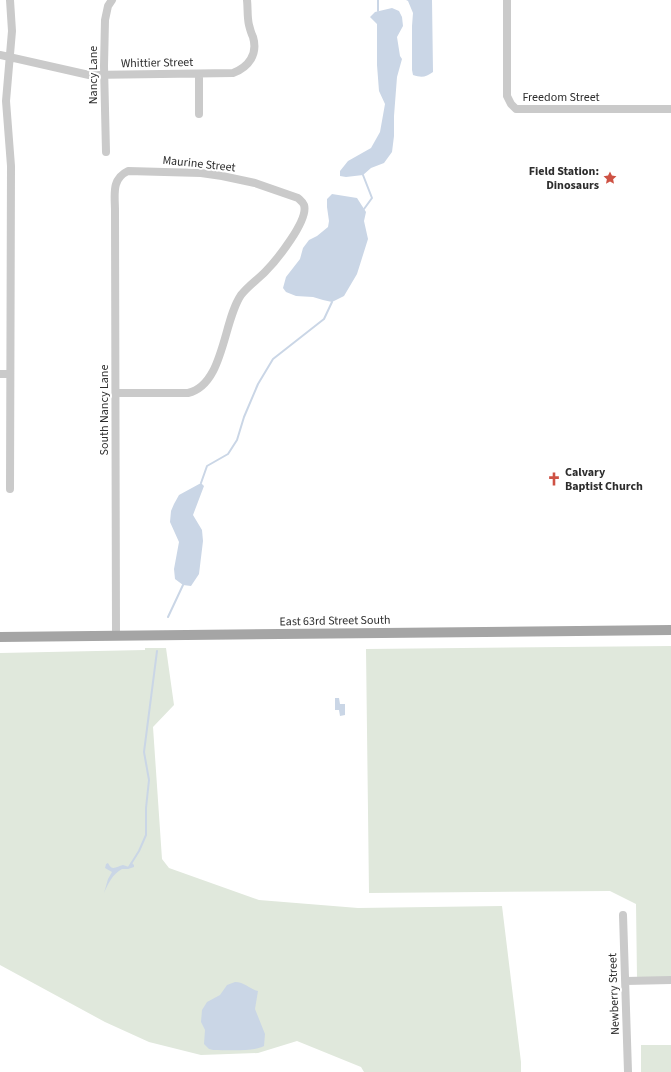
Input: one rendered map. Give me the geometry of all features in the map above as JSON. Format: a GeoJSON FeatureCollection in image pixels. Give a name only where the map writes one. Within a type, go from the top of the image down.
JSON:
{"type":"FeatureCollection","features":[{"type":"Feature","properties":{"kind":"main road","name":"East 63rd Street South"},"geometry":{"type":"LineString","coordinates":[[0,637],[671,630]]}},
{"type":"Feature","properties":{"kind":"street"},"geometry":{"type":"LineString","coordinates":[[10,0],[12,31],[11,57],[6,101],[11,166],[4,374],[10,489]]}},
{"type":"Feature","properties":{"kind":"street","name":"Nancy Lane"},"geometry":{"type":"LineString","coordinates":[[106,152],[105,20],[108,6],[112,0]]}},
{"type":"Feature","properties":{"kind":"street","name":"Whittier Street"},"geometry":{"type":"LineString","coordinates":[[0,55],[89,75],[199,75],[233,73],[239,71],[249,63],[254,53],[248,21],[247,0]]}},
{"type":"Feature","properties":{"kind":"street","name":"Freedom Street"},"geometry":{"type":"LineString","coordinates":[[507,0],[507,96],[511,104],[516,109],[671,109]]}},
{"type":"Feature","properties":{"kind":"street"},"geometry":{"type":"LineString","coordinates":[[199,75],[200,114]]}},
{"type":"Feature","properties":{"kind":"street","name":"Maurine Street"},"geometry":{"type":"LineString","coordinates":[[116,184],[120,176],[128,171],[201,173],[255,183],[298,198],[304,205],[304,214],[286,247],[273,264],[246,290],[237,302],[214,369],[204,385],[188,393],[116,393]]}},
{"type":"Feature","properties":{"kind":"street","name":"South Nancy Lane"},"geometry":{"type":"LineString","coordinates":[[116,184],[116,636]]}},
{"type":"Feature","properties":{"kind":"street","name":"Newberry Street"},"geometry":{"type":"LineString","coordinates":[[623,914],[628,1072]]}},
{"type":"Feature","properties":{"kind":"street"},"geometry":{"type":"LineString","coordinates":[[626,981],[671,980]]}},
{"type":"Feature","properties":{"kind":"shaded area"},"geometry":{"type":"Polygon","coordinates":[[[671,646],[671,978],[637,978],[636,904],[610,891],[369,893],[366,649],[671,646]]]}},
{"type":"Feature","properties":{"kind":"shaded area"},"geometry":{"type":"Polygon","coordinates":[[[145,648],[166,648],[174,705],[153,727],[162,859],[169,868],[259,900],[358,908],[502,906],[521,1072],[364,1072],[361,1067],[297,1041],[258,1053],[201,1055],[149,1042],[105,1022],[0,965],[0,653],[145,650],[145,648]]]}},
{"type":"Feature","properties":{"kind":"shaded area"},"geometry":{"type":"Polygon","coordinates":[[[641,1045],[671,1045],[671,1072],[641,1072],[641,1045]]]}},
{"type":"Feature","properties":{"kind":"water"},"geometry":{"type":"Polygon","coordinates":[[[406,0],[432,0],[433,72],[428,75],[413,75],[413,13],[408,1],[406,0]]]}},
{"type":"Feature","properties":{"kind":"water"},"geometry":{"type":"Polygon","coordinates":[[[392,8],[399,11],[402,17],[403,26],[397,37],[400,56],[402,59],[397,77],[392,152],[384,163],[371,168],[363,175],[346,177],[340,176],[340,171],[348,161],[371,148],[380,132],[385,104],[379,91],[377,65],[377,24],[370,17],[375,12],[392,8]]]}},
{"type":"Feature","properties":{"kind":"water"},"geometry":{"type":"Polygon","coordinates":[[[332,194],[357,198],[366,212],[364,221],[368,239],[357,274],[344,296],[332,302],[313,297],[296,296],[286,292],[283,288],[286,277],[300,259],[303,248],[309,240],[317,236],[328,227],[329,221],[327,199],[332,194]]]}},
{"type":"Feature","properties":{"kind":"water"},"geometry":{"type":"Polygon","coordinates":[[[201,483],[204,486],[193,515],[202,530],[203,541],[199,574],[191,586],[183,585],[175,579],[174,569],[179,542],[170,522],[171,511],[179,495],[201,483]]]}},
{"type":"Feature","properties":{"kind":"water"},"geometry":{"type":"Polygon","coordinates":[[[335,698],[339,698],[340,704],[345,704],[345,715],[340,716],[339,710],[335,710],[335,698]]]}},
{"type":"Feature","properties":{"kind":"water"},"geometry":{"type":"Polygon","coordinates":[[[131,862],[134,867],[122,869],[113,876],[104,893],[108,879],[112,872],[105,868],[106,864],[108,863],[113,868],[123,865],[129,867],[131,862]]]}},
{"type":"Feature","properties":{"kind":"water"},"geometry":{"type":"Polygon","coordinates":[[[235,982],[242,983],[258,991],[255,1009],[265,1034],[264,1046],[247,1050],[209,1049],[204,1044],[205,1030],[201,1022],[202,1010],[207,1002],[220,995],[227,985],[235,982]]]}},
{"type":"Feature","properties":{"kind":"waterway"},"geometry":{"type":"LineString","coordinates":[[378,0],[378,11]]}},
{"type":"Feature","properties":{"kind":"waterway"},"geometry":{"type":"LineString","coordinates":[[363,175],[372,198],[364,209]]}},
{"type":"Feature","properties":{"kind":"waterway"},"geometry":{"type":"LineString","coordinates":[[201,483],[207,466],[228,454],[237,440],[244,417],[258,384],[273,359],[324,319],[332,302]]}},
{"type":"Feature","properties":{"kind":"waterway"},"geometry":{"type":"LineString","coordinates":[[168,617],[183,585]]}},
{"type":"Feature","properties":{"kind":"waterway"},"geometry":{"type":"LineString","coordinates":[[129,867],[139,851],[146,835],[146,808],[149,780],[144,752],[157,651]]}},
{"type":"Feature","properties":{"kind":"place","name":"Field Station: Dinosaurs"},"geometry":{"type":"Point","coordinates":[610,178]}},
{"type":"Feature","properties":{"kind":"place","name":"Calvary Baptist Church"},"geometry":{"type":"Point","coordinates":[554,479]}}]}
